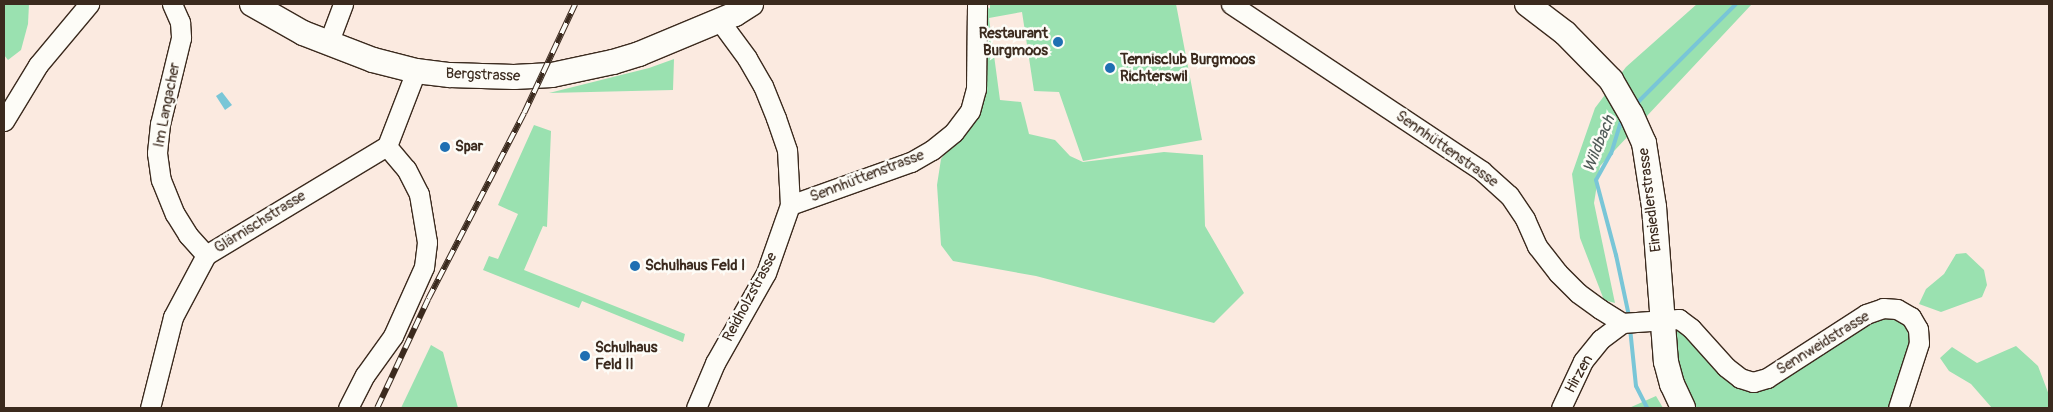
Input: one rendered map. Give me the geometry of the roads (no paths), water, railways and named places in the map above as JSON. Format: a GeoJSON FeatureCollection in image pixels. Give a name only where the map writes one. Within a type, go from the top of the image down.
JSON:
{"type":"FeatureCollection","features":[{"type":"Feature","properties":{"kind":"main road","name":"Bergstrasse"},"geometry":{"type":"LineString","coordinates":[[252,4],[273,18],[328,44],[373,60],[416,71],[450,75],[514,77],[580,70],[639,54],[726,12],[734,14],[751,4]]}},
{"type":"Feature","properties":{"kind":"main road","name":"Einsiedlerstrasse"},"geometry":{"type":"LineString","coordinates":[[1527,4],[1591,57],[1611,80],[1628,108],[1644,143],[1650,173],[1652,320],[1672,384],[1683,408]]}},
{"type":"Feature","properties":{"kind":"street"},"geometry":{"type":"LineString","coordinates":[[4,121],[38,65],[89,4]]}},
{"type":"Feature","properties":{"kind":"street","name":"Im Langacher"},"geometry":{"type":"LineString","coordinates":[[172,4],[180,22],[181,38],[160,124],[157,153],[161,180],[175,214],[188,235],[206,255]]}},
{"type":"Feature","properties":{"kind":"street"},"geometry":{"type":"LineString","coordinates":[[328,44],[343,4]]}},
{"type":"Feature","properties":{"kind":"street","name":"Sennhüttenstrasse"},"geometry":{"type":"LineString","coordinates":[[790,205],[911,162],[932,150],[954,132],[970,111],[976,89],[978,4]]}},
{"type":"Feature","properties":{"kind":"street","name":"Sennhüttenstrasse"},"geometry":{"type":"LineString","coordinates":[[1231,4],[1482,170],[1509,195],[1525,219],[1537,246],[1558,273],[1578,292],[1622,323]]}},
{"type":"Feature","properties":{"kind":"street","name":"Reidholzstrasse"},"geometry":{"type":"LineString","coordinates":[[696,408],[715,363],[766,273],[790,205],[787,150],[763,86],[747,58],[726,12]]}},
{"type":"Feature","properties":{"kind":"street"},"geometry":{"type":"LineString","coordinates":[[348,408],[365,375],[393,336],[424,267],[426,242],[419,194],[406,169],[387,146],[416,71]]}},
{"type":"Feature","properties":{"kind":"street","name":"Glärnischstrasse"},"geometry":{"type":"LineString","coordinates":[[150,408],[173,317],[206,255],[387,146]]}},
{"type":"Feature","properties":{"kind":"street","name":"Sennweidstrasse"},"geometry":{"type":"LineString","coordinates":[[1652,320],[1679,319],[1691,328],[1726,367],[1740,378],[1753,382],[1767,378],[1866,314],[1883,308],[1896,309],[1910,317],[1918,329],[1919,343],[1898,408]]}},
{"type":"Feature","properties":{"kind":"street"},"geometry":{"type":"LineString","coordinates":[[1622,323],[1652,320]]}},
{"type":"Feature","properties":{"kind":"street","name":"Hirzen"},"geometry":{"type":"LineString","coordinates":[[1561,408],[1584,362],[1602,339],[1622,323]]}},
{"type":"Feature","properties":{"kind":"water"},"geometry":{"type":"Polygon","coordinates":[[[222,92],[232,105],[225,110],[216,96],[222,92]]]}},
{"type":"Feature","properties":{"kind":"waterway","name":"Wildbach"},"geometry":{"type":"LineString","coordinates":[[1636,104],[1736,4]]}},
{"type":"Feature","properties":{"kind":"waterway","name":"Wildbach"},"geometry":{"type":"LineString","coordinates":[[1622,118],[1611,153],[1596,180],[1616,255],[1629,316]]}},
{"type":"Feature","properties":{"kind":"waterway"},"geometry":{"type":"LineString","coordinates":[[1630,328],[1636,386],[1647,408]]}},
{"type":"Feature","properties":{"kind":"railway"},"geometry":{"type":"LineString","coordinates":[[377,408],[428,299],[524,113],[575,4]]}},
{"type":"Feature","properties":{"kind":"place","name":"Restaurant Burgmoos"},"geometry":{"type":"Point","coordinates":[1058,42]}},
{"type":"Feature","properties":{"kind":"place","name":"Tennisclub Burgmoos Richterswil"},"geometry":{"type":"Point","coordinates":[1110,68]}},
{"type":"Feature","properties":{"kind":"place","name":"Spar"},"geometry":{"type":"Point","coordinates":[445,147]}},
{"type":"Feature","properties":{"kind":"place","name":"Schulhaus Feld I"},"geometry":{"type":"Point","coordinates":[635,266]}},
{"type":"Feature","properties":{"kind":"place","name":"Schulhaus Feld II"},"geometry":{"type":"Point","coordinates":[585,356]}}]}
